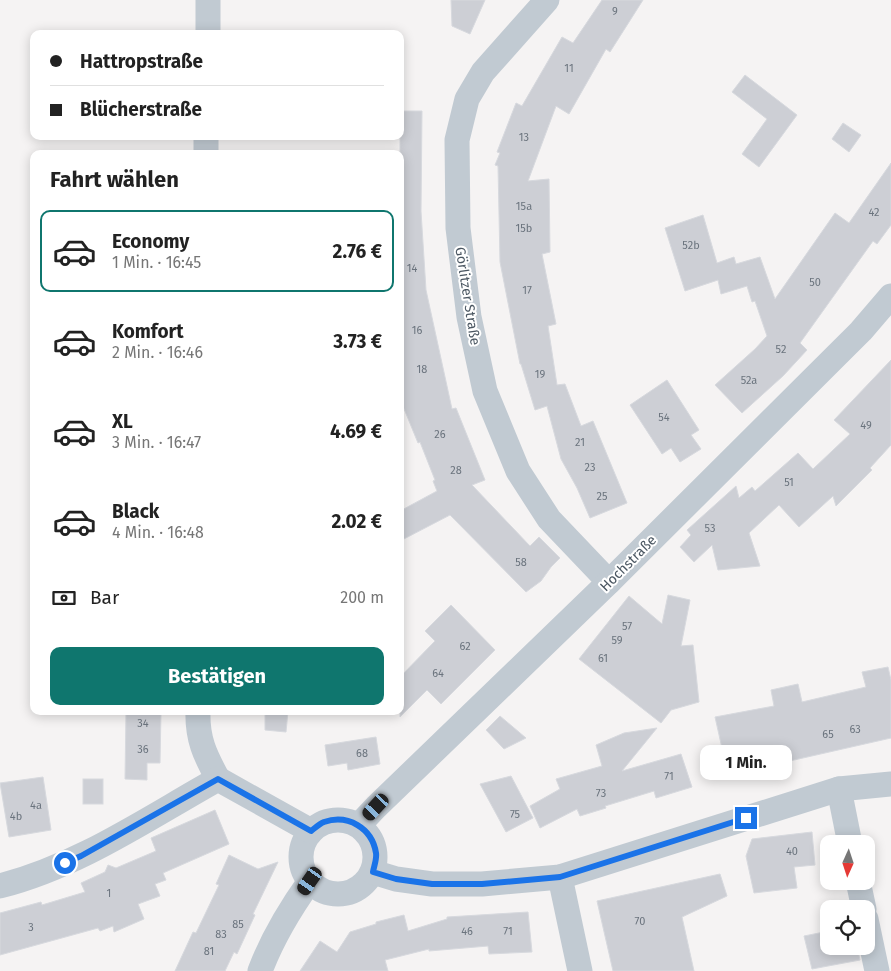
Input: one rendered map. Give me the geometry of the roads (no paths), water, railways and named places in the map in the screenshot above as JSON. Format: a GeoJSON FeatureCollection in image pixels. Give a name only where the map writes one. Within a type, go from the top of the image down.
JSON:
{"type":"FeatureCollection","features":[{"type":"Feature","properties":{"kind":"street"},"geometry":{"type":"LineString","coordinates":[[208,0],[208,30]]}},
{"type":"Feature","properties":{"kind":"street","name":"Görlitzer Straße"},"geometry":{"type":"LineString","coordinates":[[547,0],[483,72],[467,99],[458,140],[458,228],[469,317],[485,391],[518,471],[549,519],[609,582]]}},
{"type":"Feature","properties":{"kind":"street","name":"Hochstraße"},"geometry":{"type":"LineString","coordinates":[[359,825],[609,582],[861,332],[891,296]]}},
{"type":"Feature","properties":{"kind":"street"},"geometry":{"type":"LineString","coordinates":[[198,715],[203,751],[218,779],[311,831]]}},
{"type":"Feature","properties":{"kind":"street"},"geometry":{"type":"LineString","coordinates":[[0,886],[19,881],[81,856],[218,779]]}},
{"type":"Feature","properties":{"kind":"street"},"geometry":{"type":"LineString","coordinates":[[373,872],[396,879],[432,884],[482,884],[560,877],[839,789],[891,784]]}},
{"type":"Feature","properties":{"kind":"street"},"geometry":{"type":"LineString","coordinates":[[839,789],[848,835]]}},
{"type":"Feature","properties":{"kind":"street"},"geometry":{"type":"LineString","coordinates":[[337,819],[359,825],[371,838],[376,855],[373,872],[360,888],[344,894],[325,892],[310,881],[301,862],[303,845],[311,831],[323,823],[337,819]]}},
{"type":"Feature","properties":{"kind":"street"},"geometry":{"type":"LineString","coordinates":[[560,877],[580,971]]}},
{"type":"Feature","properties":{"kind":"street"},"geometry":{"type":"LineString","coordinates":[[260,971],[267,952],[296,900],[310,881]]}},
{"type":"Feature","properties":{"kind":"street"},"geometry":{"type":"LineString","coordinates":[[874,955],[878,971]]}}]}
